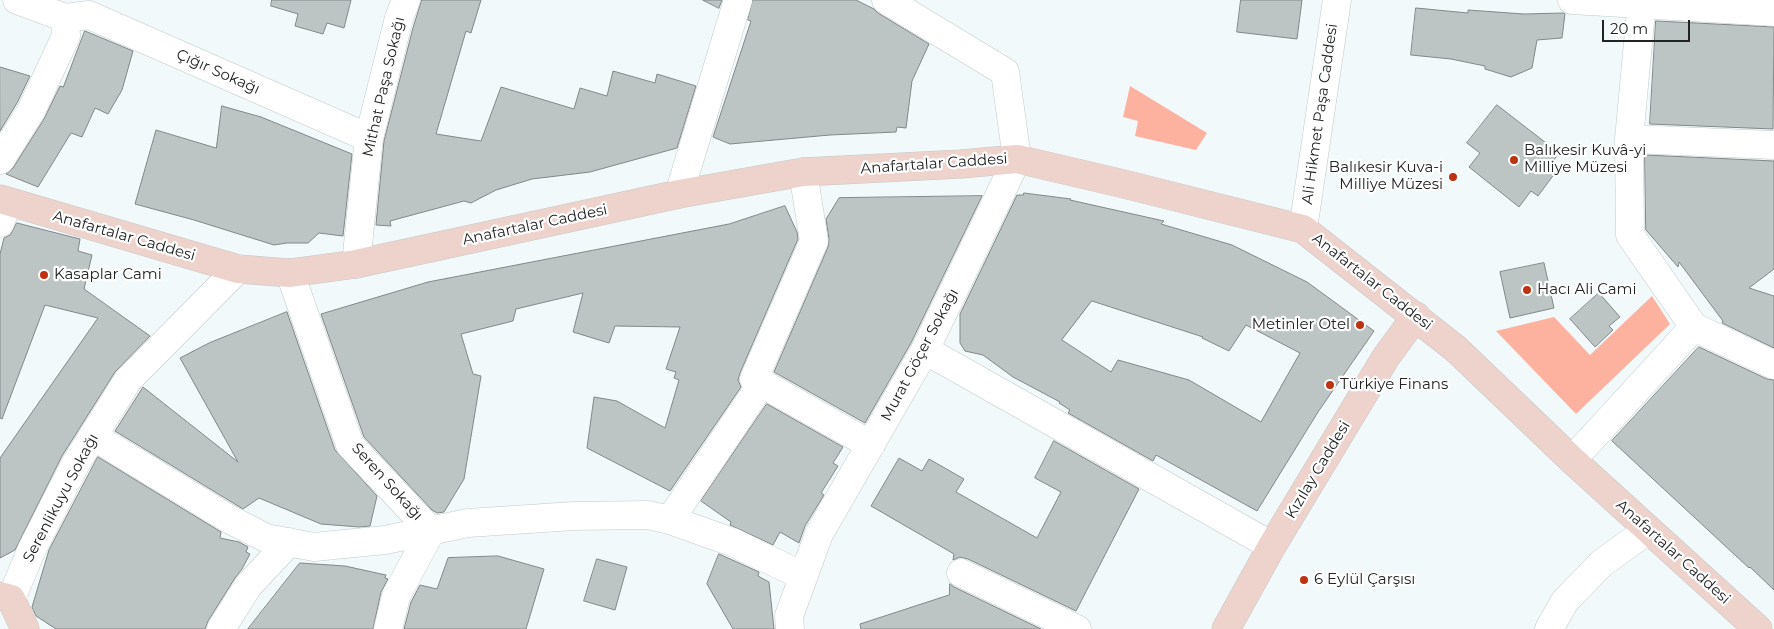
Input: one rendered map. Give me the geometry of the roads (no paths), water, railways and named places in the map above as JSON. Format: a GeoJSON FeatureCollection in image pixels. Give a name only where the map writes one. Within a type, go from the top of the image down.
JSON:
{"type":"FeatureCollection","features":[{"type":"Feature","properties":{"kind":"main road","name":"Anafartalar Caddesi"},"geometry":{"type":"LineString","coordinates":[[3,208],[238,269],[290,273],[356,264],[679,194],[803,172],[961,164],[1018,159],[1303,229],[1456,349],[1572,460],[1758,629]]}},
{"type":"Feature","properties":{"kind":"main road","name":"Kızılay Caddesi"},"geometry":{"type":"LineString","coordinates":[[1226,629],[1272,546],[1386,357],[1416,316]]}},
{"type":"Feature","properties":{"kind":"main road"},"geometry":{"type":"LineString","coordinates":[[5,598],[25,629]]}},
{"type":"Feature","properties":{"kind":"street","name":"Çığır Sokağı"},"geometry":{"type":"LineString","coordinates":[[17,0],[65,18],[89,15],[369,138]]}},
{"type":"Feature","properties":{"kind":"street","name":"Mithat Paşa Sokağı"},"geometry":{"type":"LineString","coordinates":[[356,264],[369,138],[399,18],[406,0]]}},
{"type":"Feature","properties":{"kind":"street"},"geometry":{"type":"LineString","coordinates":[[679,194],[738,0]]}},
{"type":"Feature","properties":{"kind":"street","name":"Ali Hikmet Paşa Caddesi"},"geometry":{"type":"LineString","coordinates":[[1303,229],[1337,0]]}},
{"type":"Feature","properties":{"kind":"street"},"geometry":{"type":"LineString","coordinates":[[1572,0],[1641,2],[1774,12]]}},
{"type":"Feature","properties":{"kind":"street"},"geometry":{"type":"LineString","coordinates":[[891,1],[1005,72],[1018,159]]}},
{"type":"Feature","properties":{"kind":"street"},"geometry":{"type":"LineString","coordinates":[[1641,2],[1629,138],[1630,235],[1694,326],[1774,365]]}},
{"type":"Feature","properties":{"kind":"street"},"geometry":{"type":"LineString","coordinates":[[0,160],[31,111],[66,36],[65,18]]}},
{"type":"Feature","properties":{"kind":"street"},"geometry":{"type":"LineString","coordinates":[[1629,138],[1774,145]]}},
{"type":"Feature","properties":{"kind":"street","name":"Murat Göçer Sokağı"},"geometry":{"type":"LineString","coordinates":[[790,629],[789,616],[819,534],[925,350],[1018,159]]}},
{"type":"Feature","properties":{"kind":"street"},"geometry":{"type":"LineString","coordinates":[[803,172],[814,241],[754,379],[871,445]]}},
{"type":"Feature","properties":{"kind":"street","name":"Serenlikuyu Sokağı"},"geometry":{"type":"LineString","coordinates":[[5,598],[76,463],[128,380],[238,269]]}},
{"type":"Feature","properties":{"kind":"street","name":"Seren Sokağı"},"geometry":{"type":"LineString","coordinates":[[290,273],[350,445],[431,531],[396,596],[388,629]]}},
{"type":"Feature","properties":{"kind":"street"},"geometry":{"type":"LineString","coordinates":[[1572,460],[1694,326]]}},
{"type":"Feature","properties":{"kind":"street"},"geometry":{"type":"LineString","coordinates":[[925,350],[1272,546]]}},
{"type":"Feature","properties":{"kind":"street"},"geometry":{"type":"LineString","coordinates":[[670,520],[762,383]]}},
{"type":"Feature","properties":{"kind":"street"},"geometry":{"type":"LineString","coordinates":[[93,436],[229,519],[266,538],[314,547],[385,540],[468,523],[574,516],[648,515],[670,520],[732,542],[803,576]]}},
{"type":"Feature","properties":{"kind":"street"},"geometry":{"type":"LineString","coordinates":[[1549,629],[1565,600],[1602,564],[1648,530]]}},
{"type":"Feature","properties":{"kind":"street"},"geometry":{"type":"LineString","coordinates":[[221,629],[248,586],[289,542]]}},
{"type":"Feature","properties":{"kind":"street"},"geometry":{"type":"LineString","coordinates":[[962,573],[1077,629]]}},
{"type":"Feature","properties":{"kind":"place","name":"Balıkesir Kuvâ-yi Milliye Müzesi"},"geometry":{"type":"Point","coordinates":[1514,160]}},
{"type":"Feature","properties":{"kind":"place","name":"Balıkesir Kuva-i Milliye Müzesi"},"geometry":{"type":"Point","coordinates":[1453,177]}},
{"type":"Feature","properties":{"kind":"place","name":"Kasaplar Cami"},"geometry":{"type":"Point","coordinates":[44,275]}},
{"type":"Feature","properties":{"kind":"place","name":"Hacı Ali Cami"},"geometry":{"type":"Point","coordinates":[1527,290]}},
{"type":"Feature","properties":{"kind":"place","name":"Metinler Otel"},"geometry":{"type":"Point","coordinates":[1360,325]}},
{"type":"Feature","properties":{"kind":"place","name":"Türkiye Finans"},"geometry":{"type":"Point","coordinates":[1330,385]}},
{"type":"Feature","properties":{"kind":"place","name":"6 Eylül Çarşısı"},"geometry":{"type":"Point","coordinates":[1304,580]}}]}
